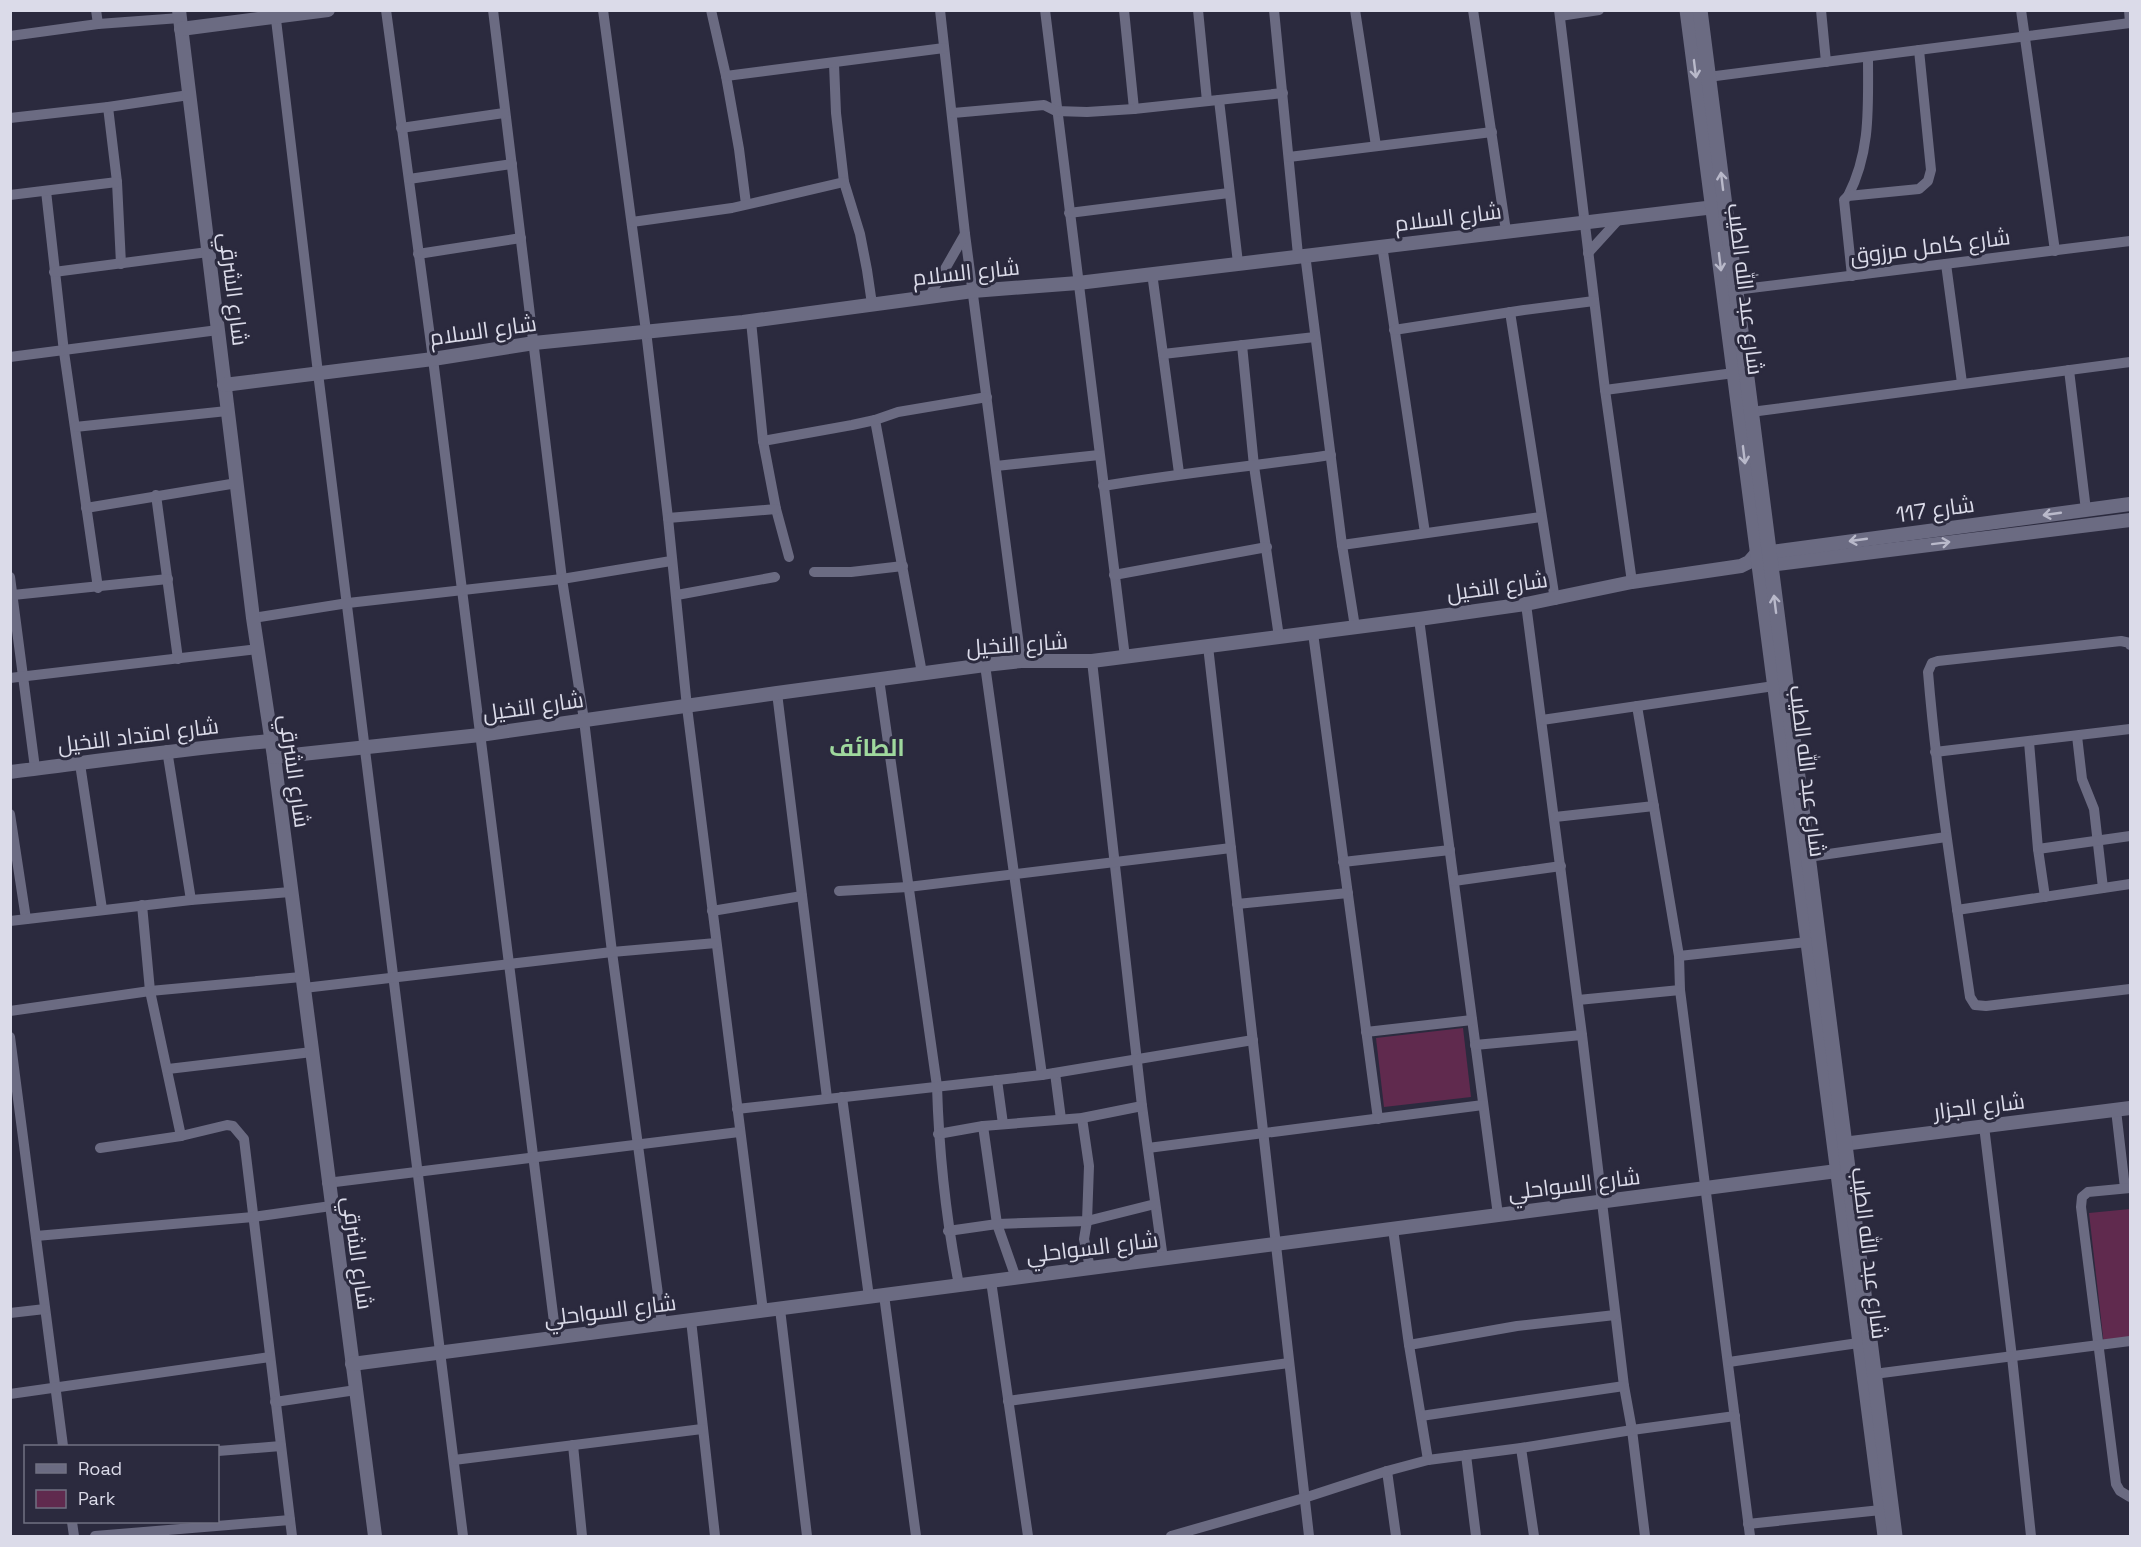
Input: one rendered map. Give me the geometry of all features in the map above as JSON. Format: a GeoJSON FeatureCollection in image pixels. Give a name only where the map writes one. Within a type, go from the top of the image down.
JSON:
{"type":"FeatureCollection","features":[{"type":"Feature","properties":{"kind":"main road","name":"شارع عبد الله الطيب"},"geometry":{"type":"LineString","coordinates":[[1687,10],[1735,290],[1751,412],[1760,560],[1774,686],[1808,857],[1884,1536]]}},
{"type":"Feature","properties":{"kind":"main road","name":"شارع عبد الله الطيب"},"geometry":{"type":"LineString","coordinates":[[1700,10],[1734,373],[1788,753],[1807,942],[1839,1144]]}},
{"type":"Feature","properties":{"kind":"main road","name":"شارع عبد الله الطيب"},"geometry":{"type":"LineString","coordinates":[[1864,1342],[1874,1374],[1895,1536]]}},
{"type":"Feature","properties":{"kind":"street"},"geometry":{"type":"LineString","coordinates":[[96,10],[98,24]]}},
{"type":"Feature","properties":{"kind":"street"},"geometry":{"type":"LineString","coordinates":[[10,36],[98,24],[328,10]]}},
{"type":"Feature","properties":{"kind":"street"},"geometry":{"type":"LineString","coordinates":[[386,10],[433,359],[556,1338]]}},
{"type":"Feature","properties":{"kind":"street"},"geometry":{"type":"LineString","coordinates":[[493,10],[562,579],[584,720],[612,952],[662,1324]]}},
{"type":"Feature","properties":{"kind":"street"},"geometry":{"type":"LineString","coordinates":[[603,10],[646,331],[687,707],[763,1311]]}},
{"type":"Feature","properties":{"kind":"street"},"geometry":{"type":"LineString","coordinates":[[711,10],[726,76],[746,204]]}},
{"type":"Feature","properties":{"kind":"street"},"geometry":{"type":"LineString","coordinates":[[940,10],[973,291],[1021,661]]}},
{"type":"Feature","properties":{"kind":"street"},"geometry":{"type":"LineString","coordinates":[[1045,10],[1125,657]]}},
{"type":"Feature","properties":{"kind":"street"},"geometry":{"type":"LineString","coordinates":[[1124,10],[1134,109]]}},
{"type":"Feature","properties":{"kind":"street"},"geometry":{"type":"LineString","coordinates":[[1198,10],[1207,101]]}},
{"type":"Feature","properties":{"kind":"street"},"geometry":{"type":"LineString","coordinates":[[1274,10],[1289,158],[1355,627]]}},
{"type":"Feature","properties":{"kind":"street"},"geometry":{"type":"LineString","coordinates":[[1355,10],[1376,146]]}},
{"type":"Feature","properties":{"kind":"street"},"geometry":{"type":"LineString","coordinates":[[1473,10],[1506,231]]}},
{"type":"Feature","properties":{"kind":"street"},"geometry":{"type":"LineString","coordinates":[[1599,10],[1560,13],[1605,390],[1632,582]]}},
{"type":"Feature","properties":{"kind":"street"},"geometry":{"type":"LineString","coordinates":[[1821,10],[1826,63]]}},
{"type":"Feature","properties":{"kind":"street"},"geometry":{"type":"LineString","coordinates":[[2020,10],[2055,251]]}},
{"type":"Feature","properties":{"kind":"street"},"geometry":{"type":"LineString","coordinates":[[1708,77],[2130,23],[2129,10]]}},
{"type":"Feature","properties":{"kind":"street"},"geometry":{"type":"LineString","coordinates":[[276,14],[318,373],[442,1353],[463,1536]]}},
{"type":"Feature","properties":{"kind":"street","name":"شارع الشرقي"},"geometry":{"type":"LineString","coordinates":[[180,19],[253,618],[274,757],[327,1183],[375,1536]]}},
{"type":"Feature","properties":{"kind":"street"},"geometry":{"type":"LineString","coordinates":[[726,76],[834,64],[944,48]]}},
{"type":"Feature","properties":{"kind":"street"},"geometry":{"type":"LineString","coordinates":[[1848,196],[1919,189],[1928,181],[1931,170],[1919,50]]}},
{"type":"Feature","properties":{"kind":"street"},"geometry":{"type":"LineString","coordinates":[[1852,276],[1844,200],[1856,181],[1866,147],[1869,116],[1868,57]]}},
{"type":"Feature","properties":{"kind":"street"},"geometry":{"type":"LineString","coordinates":[[834,64],[836,113],[844,182],[860,234],[872,304]]}},
{"type":"Feature","properties":{"kind":"street"},"geometry":{"type":"LineString","coordinates":[[952,113],[1044,105],[1056,111],[1134,109],[1283,93]]}},
{"type":"Feature","properties":{"kind":"street"},"geometry":{"type":"LineString","coordinates":[[10,118],[189,95]]}},
{"type":"Feature","properties":{"kind":"street"},"geometry":{"type":"LineString","coordinates":[[1219,100],[1238,263]]}},
{"type":"Feature","properties":{"kind":"street"},"geometry":{"type":"LineString","coordinates":[[108,107],[117,182],[121,264]]}},
{"type":"Feature","properties":{"kind":"street"},"geometry":{"type":"LineString","coordinates":[[401,128],[504,113]]}},
{"type":"Feature","properties":{"kind":"street"},"geometry":{"type":"LineString","coordinates":[[1289,158],[1491,132]]}},
{"type":"Feature","properties":{"kind":"street"},"geometry":{"type":"LineString","coordinates":[[409,178],[512,164]]}},
{"type":"Feature","properties":{"kind":"street"},"geometry":{"type":"LineString","coordinates":[[10,195],[117,182]]}},
{"type":"Feature","properties":{"kind":"street"},"geometry":{"type":"LineString","coordinates":[[632,222],[732,208],[844,182]]}},
{"type":"Feature","properties":{"kind":"street"},"geometry":{"type":"LineString","coordinates":[[46,191],[64,351],[98,588]]}},
{"type":"Feature","properties":{"kind":"street"},"geometry":{"type":"LineString","coordinates":[[1069,213],[1229,193]]}},
{"type":"Feature","properties":{"kind":"street","name":"شارع السلام"},"geometry":{"type":"LineString","coordinates":[[224,385],[433,359],[534,343],[751,321],[973,291],[1078,283],[1719,206]]}},
{"type":"Feature","properties":{"kind":"street"},"geometry":{"type":"LineString","coordinates":[[1588,253],[1620,218]]}},
{"type":"Feature","properties":{"kind":"street"},"geometry":{"type":"LineString","coordinates":[[929,297],[966,234]]}},
{"type":"Feature","properties":{"kind":"street"},"geometry":{"type":"LineString","coordinates":[[418,254],[521,238]]}},
{"type":"Feature","properties":{"kind":"street","name":"شارع كامل مرزوق"},"geometry":{"type":"LineString","coordinates":[[1735,290],[2130,241]]}},
{"type":"Feature","properties":{"kind":"street"},"geometry":{"type":"LineString","coordinates":[[1382,245],[1425,533]]}},
{"type":"Feature","properties":{"kind":"street"},"geometry":{"type":"LineString","coordinates":[[54,272],[208,252]]}},
{"type":"Feature","properties":{"kind":"street"},"geometry":{"type":"LineString","coordinates":[[1946,264],[1962,383]]}},
{"type":"Feature","properties":{"kind":"street"},"geometry":{"type":"LineString","coordinates":[[1152,273],[1179,473]]}},
{"type":"Feature","properties":{"kind":"street"},"geometry":{"type":"LineString","coordinates":[[1394,330],[1594,301]]}},
{"type":"Feature","properties":{"kind":"street"},"geometry":{"type":"LineString","coordinates":[[1510,312],[1555,600]]}},
{"type":"Feature","properties":{"kind":"street"},"geometry":{"type":"LineString","coordinates":[[751,321],[764,441],[776,509],[789,557]]}},
{"type":"Feature","properties":{"kind":"street"},"geometry":{"type":"LineString","coordinates":[[10,357],[218,330]]}},
{"type":"Feature","properties":{"kind":"street"},"geometry":{"type":"LineString","coordinates":[[1163,354],[1315,337]]}},
{"type":"Feature","properties":{"kind":"street"},"geometry":{"type":"LineString","coordinates":[[1242,345],[1254,466],[1279,637]]}},
{"type":"Feature","properties":{"kind":"street"},"geometry":{"type":"LineString","coordinates":[[1751,412],[2130,362]]}},
{"type":"Feature","properties":{"kind":"street"},"geometry":{"type":"LineString","coordinates":[[2069,370],[2086,510]]}},
{"type":"Feature","properties":{"kind":"street"},"geometry":{"type":"LineString","coordinates":[[1605,390],[1734,373]]}},
{"type":"Feature","properties":{"kind":"street"},"geometry":{"type":"LineString","coordinates":[[764,441],[875,420],[898,412],[987,398]]}},
{"type":"Feature","properties":{"kind":"street"},"geometry":{"type":"LineString","coordinates":[[75,427],[227,411]]}},
{"type":"Feature","properties":{"kind":"street"},"geometry":{"type":"LineString","coordinates":[[875,420],[922,673]]}},
{"type":"Feature","properties":{"kind":"street"},"geometry":{"type":"LineString","coordinates":[[1103,486],[1179,473],[1254,466],[1331,454]]}},
{"type":"Feature","properties":{"kind":"street"},"geometry":{"type":"LineString","coordinates":[[996,466],[1100,455]]}},
{"type":"Feature","properties":{"kind":"street"},"geometry":{"type":"LineString","coordinates":[[86,508],[237,483]]}},
{"type":"Feature","properties":{"kind":"street"},"geometry":{"type":"LineString","coordinates":[[156,495],[178,659]]}},
{"type":"Feature","properties":{"kind":"street","name":"شارع 117"},"geometry":{"type":"LineString","coordinates":[[1760,560],[2130,504]]}},
{"type":"Feature","properties":{"kind":"street"},"geometry":{"type":"LineString","coordinates":[[668,518],[776,509]]}},
{"type":"Feature","properties":{"kind":"street"},"geometry":{"type":"LineString","coordinates":[[1342,545],[1541,517]]}},
{"type":"Feature","properties":{"kind":"street","name":"شارع 117"},"geometry":{"type":"LineString","coordinates":[[1760,560],[2130,520]]}},
{"type":"Feature","properties":{"kind":"street"},"geometry":{"type":"LineString","coordinates":[[1114,575],[1267,547]]}},
{"type":"Feature","properties":{"kind":"street","name":"شارع النخيل"},"geometry":{"type":"LineString","coordinates":[[274,757],[480,735],[985,665],[1021,661],[1092,661],[1419,619],[1555,600],[1632,582],[1734,567],[1760,560]]}},
{"type":"Feature","properties":{"kind":"street"},"geometry":{"type":"LineString","coordinates":[[253,618],[348,603],[562,579],[671,561]]}},
{"type":"Feature","properties":{"kind":"street"},"geometry":{"type":"LineString","coordinates":[[814,572],[851,572],[903,566]]}},
{"type":"Feature","properties":{"kind":"street"},"geometry":{"type":"LineString","coordinates":[[10,577],[35,768]]}},
{"type":"Feature","properties":{"kind":"street"},"geometry":{"type":"LineString","coordinates":[[676,595],[775,577]]}},
{"type":"Feature","properties":{"kind":"street"},"geometry":{"type":"LineString","coordinates":[[13,595],[168,579]]}},
{"type":"Feature","properties":{"kind":"street"},"geometry":{"type":"LineString","coordinates":[[1526,604],[1578,1000],[1624,1386],[1632,1430],[1645,1536]]}},
{"type":"Feature","properties":{"kind":"street"},"geometry":{"type":"LineString","coordinates":[[1419,619],[1498,1215]]}},
{"type":"Feature","properties":{"kind":"street"},"geometry":{"type":"LineString","coordinates":[[1313,633],[1378,1119]]}},
{"type":"Feature","properties":{"kind":"street"},"geometry":{"type":"LineString","coordinates":[[2130,645],[2130,642],[2121,641],[1938,661],[1932,663],[1928,672],[1935,752],[1970,997],[1976,1005],[1986,1006],[2130,989]]}},
{"type":"Feature","properties":{"kind":"street"},"geometry":{"type":"LineString","coordinates":[[1208,646],[1309,1536]]}},
{"type":"Feature","properties":{"kind":"street"},"geometry":{"type":"LineString","coordinates":[[10,678],[258,649]]}},
{"type":"Feature","properties":{"kind":"street"},"geometry":{"type":"LineString","coordinates":[[1092,661],[1142,1106],[1163,1259]]}},
{"type":"Feature","properties":{"kind":"street"},"geometry":{"type":"LineString","coordinates":[[985,665],[1042,1075]]}},
{"type":"Feature","properties":{"kind":"street"},"geometry":{"type":"LineString","coordinates":[[879,679],[937,1086],[938,1134],[948,1231],[959,1285]]}},
{"type":"Feature","properties":{"kind":"street"},"geometry":{"type":"LineString","coordinates":[[1542,720],[1774,686]]}},
{"type":"Feature","properties":{"kind":"street"},"geometry":{"type":"LineString","coordinates":[[777,693],[827,1098]]}},
{"type":"Feature","properties":{"kind":"street"},"geometry":{"type":"LineString","coordinates":[[1637,706],[1678,956],[1680,990],[1750,1536]]}},
{"type":"Feature","properties":{"kind":"street"},"geometry":{"type":"LineString","coordinates":[[1935,752],[2130,729]]}},
{"type":"Feature","properties":{"kind":"street"},"geometry":{"type":"LineString","coordinates":[[2077,736],[2082,779],[2094,809],[2103,888]]}},
{"type":"Feature","properties":{"kind":"street","name":"شارع امتداد النخيل"},"geometry":{"type":"LineString","coordinates":[[10,772],[167,750],[270,741]]}},
{"type":"Feature","properties":{"kind":"street"},"geometry":{"type":"LineString","coordinates":[[2029,742],[2044,897]]}},
{"type":"Feature","properties":{"kind":"street"},"geometry":{"type":"LineString","coordinates":[[167,750],[191,900]]}},
{"type":"Feature","properties":{"kind":"street"},"geometry":{"type":"LineString","coordinates":[[80,764],[102,909]]}},
{"type":"Feature","properties":{"kind":"street"},"geometry":{"type":"LineString","coordinates":[[1555,817],[1654,806]]}},
{"type":"Feature","properties":{"kind":"street"},"geometry":{"type":"LineString","coordinates":[[10,814],[26,919]]}},
{"type":"Feature","properties":{"kind":"street"},"geometry":{"type":"LineString","coordinates":[[2038,849],[2130,836]]}},
{"type":"Feature","properties":{"kind":"street"},"geometry":{"type":"LineString","coordinates":[[1808,857],[1946,837]]}},
{"type":"Feature","properties":{"kind":"street"},"geometry":{"type":"LineString","coordinates":[[839,891],[908,887],[1231,848]]}},
{"type":"Feature","properties":{"kind":"street"},"geometry":{"type":"LineString","coordinates":[[1342,862],[1450,850]]}},
{"type":"Feature","properties":{"kind":"street"},"geometry":{"type":"LineString","coordinates":[[1454,881],[1561,866]]}},
{"type":"Feature","properties":{"kind":"street"},"geometry":{"type":"LineString","coordinates":[[1958,910],[2130,884]]}},
{"type":"Feature","properties":{"kind":"street"},"geometry":{"type":"LineString","coordinates":[[10,921],[102,909],[290,892]]}},
{"type":"Feature","properties":{"kind":"street"},"geometry":{"type":"LineString","coordinates":[[1237,904],[1348,893]]}},
{"type":"Feature","properties":{"kind":"street"},"geometry":{"type":"LineString","coordinates":[[712,911],[802,896]]}},
{"type":"Feature","properties":{"kind":"street"},"geometry":{"type":"LineString","coordinates":[[142,905],[150,991],[181,1136]]}},
{"type":"Feature","properties":{"kind":"street"},"geometry":{"type":"LineString","coordinates":[[1678,956],[1807,942]]}},
{"type":"Feature","properties":{"kind":"street"},"geometry":{"type":"LineString","coordinates":[[10,1011],[150,991],[394,977],[612,952],[716,943]]}},
{"type":"Feature","properties":{"kind":"street"},"geometry":{"type":"LineString","coordinates":[[1578,1000],[1680,990]]}},
{"type":"Feature","properties":{"kind":"street"},"geometry":{"type":"LineString","coordinates":[[1366,1032],[1472,1020]]}},
{"type":"Feature","properties":{"kind":"street"},"geometry":{"type":"LineString","coordinates":[[1475,1044],[1582,1035]]}},
{"type":"Feature","properties":{"kind":"street"},"geometry":{"type":"LineString","coordinates":[[10,1037],[14,1084],[63,1445]]}},
{"type":"Feature","properties":{"kind":"street"},"geometry":{"type":"LineString","coordinates":[[737,1109],[1042,1075],[1253,1040]]}},
{"type":"Feature","properties":{"kind":"street"},"geometry":{"type":"LineString","coordinates":[[168,1069],[312,1052]]}},
{"type":"Feature","properties":{"kind":"street"},"geometry":{"type":"LineString","coordinates":[[1055,1073],[1060,1119]]}},
{"type":"Feature","properties":{"kind":"street"},"geometry":{"type":"LineString","coordinates":[[997,1080],[1003,1124]]}},
{"type":"Feature","properties":{"kind":"street"},"geometry":{"type":"LineString","coordinates":[[842,1097],[869,1297]]}},
{"type":"Feature","properties":{"kind":"street"},"geometry":{"type":"LineString","coordinates":[[1148,1148],[1483,1105]]}},
{"type":"Feature","properties":{"kind":"street"},"geometry":{"type":"LineString","coordinates":[[938,1134],[983,1126],[1082,1118],[1142,1106]]}},
{"type":"Feature","properties":{"kind":"street","name":"شارع الجزار"},"geometry":{"type":"LineString","coordinates":[[1839,1144],[2130,1108]]}},
{"type":"Feature","properties":{"kind":"street"},"geometry":{"type":"LineString","coordinates":[[2116,1110],[2128,1188],[2088,1192],[2082,1197],[2081,1207],[2116,1484],[2120,1491],[2130,1497]]}},
{"type":"Feature","properties":{"kind":"street"},"geometry":{"type":"LineString","coordinates":[[1082,1118],[1089,1166],[1088,1221],[1084,1239],[1090,1268]]}},
{"type":"Feature","properties":{"kind":"street"},"geometry":{"type":"LineString","coordinates":[[100,1149],[181,1136],[227,1125],[233,1126],[244,1139],[292,1536]]}},
{"type":"Feature","properties":{"kind":"street"},"geometry":{"type":"LineString","coordinates":[[983,1126],[998,1224],[1016,1278]]}},
{"type":"Feature","properties":{"kind":"street"},"geometry":{"type":"LineString","coordinates":[[1984,1126],[2031,1536]]}},
{"type":"Feature","properties":{"kind":"street"},"geometry":{"type":"LineString","coordinates":[[327,1183],[740,1132]]}},
{"type":"Feature","properties":{"kind":"street","name":"شارع السواحلي"},"geometry":{"type":"LineString","coordinates":[[352,1364],[1842,1170]]}},
{"type":"Feature","properties":{"kind":"street"},"geometry":{"type":"LineString","coordinates":[[948,1231],[998,1224],[1088,1221],[1155,1204]]}},
{"type":"Feature","properties":{"kind":"street"},"geometry":{"type":"LineString","coordinates":[[36,1236],[253,1217],[331,1206]]}},
{"type":"Feature","properties":{"kind":"street"},"geometry":{"type":"LineString","coordinates":[[1393,1229],[1428,1460]]}},
{"type":"Feature","properties":{"kind":"street"},"geometry":{"type":"LineString","coordinates":[[991,1281],[1028,1536]]}},
{"type":"Feature","properties":{"kind":"street"},"geometry":{"type":"LineString","coordinates":[[884,1295],[916,1536]]}},
{"type":"Feature","properties":{"kind":"street"},"geometry":{"type":"LineString","coordinates":[[10,1313],[45,1309]]}},
{"type":"Feature","properties":{"kind":"street"},"geometry":{"type":"LineString","coordinates":[[780,1309],[807,1536]]}},
{"type":"Feature","properties":{"kind":"street"},"geometry":{"type":"LineString","coordinates":[[1409,1345],[1517,1326],[1615,1315]]}},
{"type":"Feature","properties":{"kind":"street"},"geometry":{"type":"LineString","coordinates":[[691,1320],[715,1536]]}},
{"type":"Feature","properties":{"kind":"street"},"geometry":{"type":"LineString","coordinates":[[1874,1374],[2130,1341]]}},
{"type":"Feature","properties":{"kind":"street"},"geometry":{"type":"LineString","coordinates":[[1729,1362],[1864,1342]]}},
{"type":"Feature","properties":{"kind":"street"},"geometry":{"type":"LineString","coordinates":[[10,1394],[270,1357]]}},
{"type":"Feature","properties":{"kind":"street"},"geometry":{"type":"LineString","coordinates":[[1008,1401],[1289,1363]]}},
{"type":"Feature","properties":{"kind":"street"},"geometry":{"type":"LineString","coordinates":[[1421,1416],[1624,1386]]}},
{"type":"Feature","properties":{"kind":"street"},"geometry":{"type":"LineString","coordinates":[[275,1402],[356,1390]]}},
{"type":"Feature","properties":{"kind":"street"},"geometry":{"type":"LineString","coordinates":[[1171,1536],[1191,1533],[1428,1460],[1521,1449],[1632,1430],[1735,1416]]}},
{"type":"Feature","properties":{"kind":"street"},"geometry":{"type":"LineString","coordinates":[[454,1460],[702,1429]]}},
{"type":"Feature","properties":{"kind":"street"},"geometry":{"type":"LineString","coordinates":[[573,1445],[582,1536]]}},
{"type":"Feature","properties":{"kind":"street"},"geometry":{"type":"LineString","coordinates":[[219,1451],[281,1446]]}},
{"type":"Feature","properties":{"kind":"street"},"geometry":{"type":"LineString","coordinates":[[1521,1449],[1534,1536]]}},
{"type":"Feature","properties":{"kind":"street"},"geometry":{"type":"LineString","coordinates":[[1466,1455],[1476,1536]]}},
{"type":"Feature","properties":{"kind":"street"},"geometry":{"type":"LineString","coordinates":[[1387,1471],[1396,1536]]}},
{"type":"Feature","properties":{"kind":"street"},"geometry":{"type":"LineString","coordinates":[[1748,1524],[1881,1510]]}},
{"type":"Feature","properties":{"kind":"street"},"geometry":{"type":"LineString","coordinates":[[95,1536],[290,1520]]}},
{"type":"Feature","properties":{"kind":"green space"},"geometry":{"type":"Polygon","coordinates":[[[1463,1028],[1471,1097],[1384,1107],[1376,1038],[1463,1028]]]}},
{"type":"Feature","properties":{"kind":"green space"},"geometry":{"type":"Polygon","coordinates":[[[2130,1209],[2130,1342],[2104,1345],[2089,1213],[2130,1209]]]}},
{"type":"Feature","properties":{"kind":"district","name":"الطائف"},"geometry":{"type":"Point","coordinates":[867,747]}}]}
